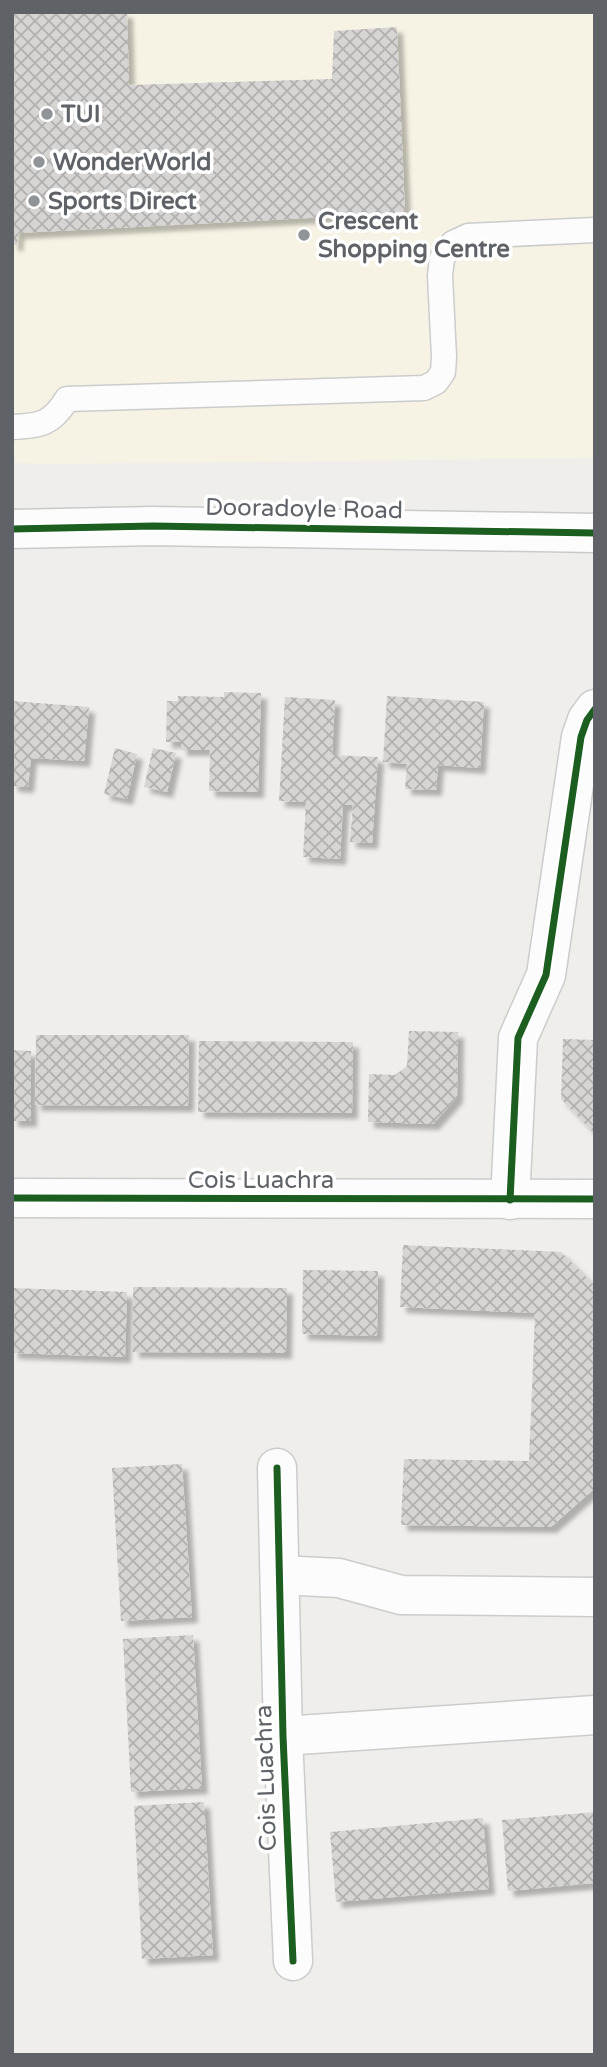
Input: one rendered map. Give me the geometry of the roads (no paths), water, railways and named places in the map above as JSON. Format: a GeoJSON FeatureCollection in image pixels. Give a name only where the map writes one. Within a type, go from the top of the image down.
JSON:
{"type":"FeatureCollection","features":[{"type":"Feature","properties":{"kind":"street","name":"Dooradoyle Road"},"geometry":{"type":"LineString","coordinates":[[12,529],[153,526],[595,533]]}},
{"type":"Feature","properties":{"kind":"street"},"geometry":{"type":"LineString","coordinates":[[510,1200],[518,1038],[546,975],[588,723]]}},
{"type":"Feature","properties":{"kind":"street","name":"Cois Luachra"},"geometry":{"type":"LineString","coordinates":[[12,1198],[595,1199]]}},
{"type":"Feature","properties":{"kind":"street","name":"Cois Luachra"},"geometry":{"type":"LineString","coordinates":[[277,1468],[283,1736],[293,1961]]}},
{"type":"Feature","properties":{"kind":"street"},"geometry":{"type":"LineString","coordinates":[[280,1575],[338,1578],[401,1595],[595,1597]]}},
{"type":"Feature","properties":{"kind":"street","name":"Cois Luachra"},"geometry":{"type":"LineString","coordinates":[[283,1736],[595,1715]]}},
{"type":"Feature","properties":{"kind":"lane"},"geometry":{"type":"LineString","coordinates":[[12,427],[35,426],[58,414],[67,399],[424,388],[436,382],[443,372],[440,276],[442,258],[453,243],[468,236],[595,230]]}},
{"type":"Feature","properties":{"kind":"place","name":"TUI"},"geometry":{"type":"Point","coordinates":[47,114]}},
{"type":"Feature","properties":{"kind":"place","name":"WonderWorld"},"geometry":{"type":"Point","coordinates":[39,162]}},
{"type":"Feature","properties":{"kind":"place","name":"Sports Direct"},"geometry":{"type":"Point","coordinates":[34,201]}},
{"type":"Feature","properties":{"kind":"place","name":"Crescent Shopping Centre"},"geometry":{"type":"Point","coordinates":[304,235]}}]}
